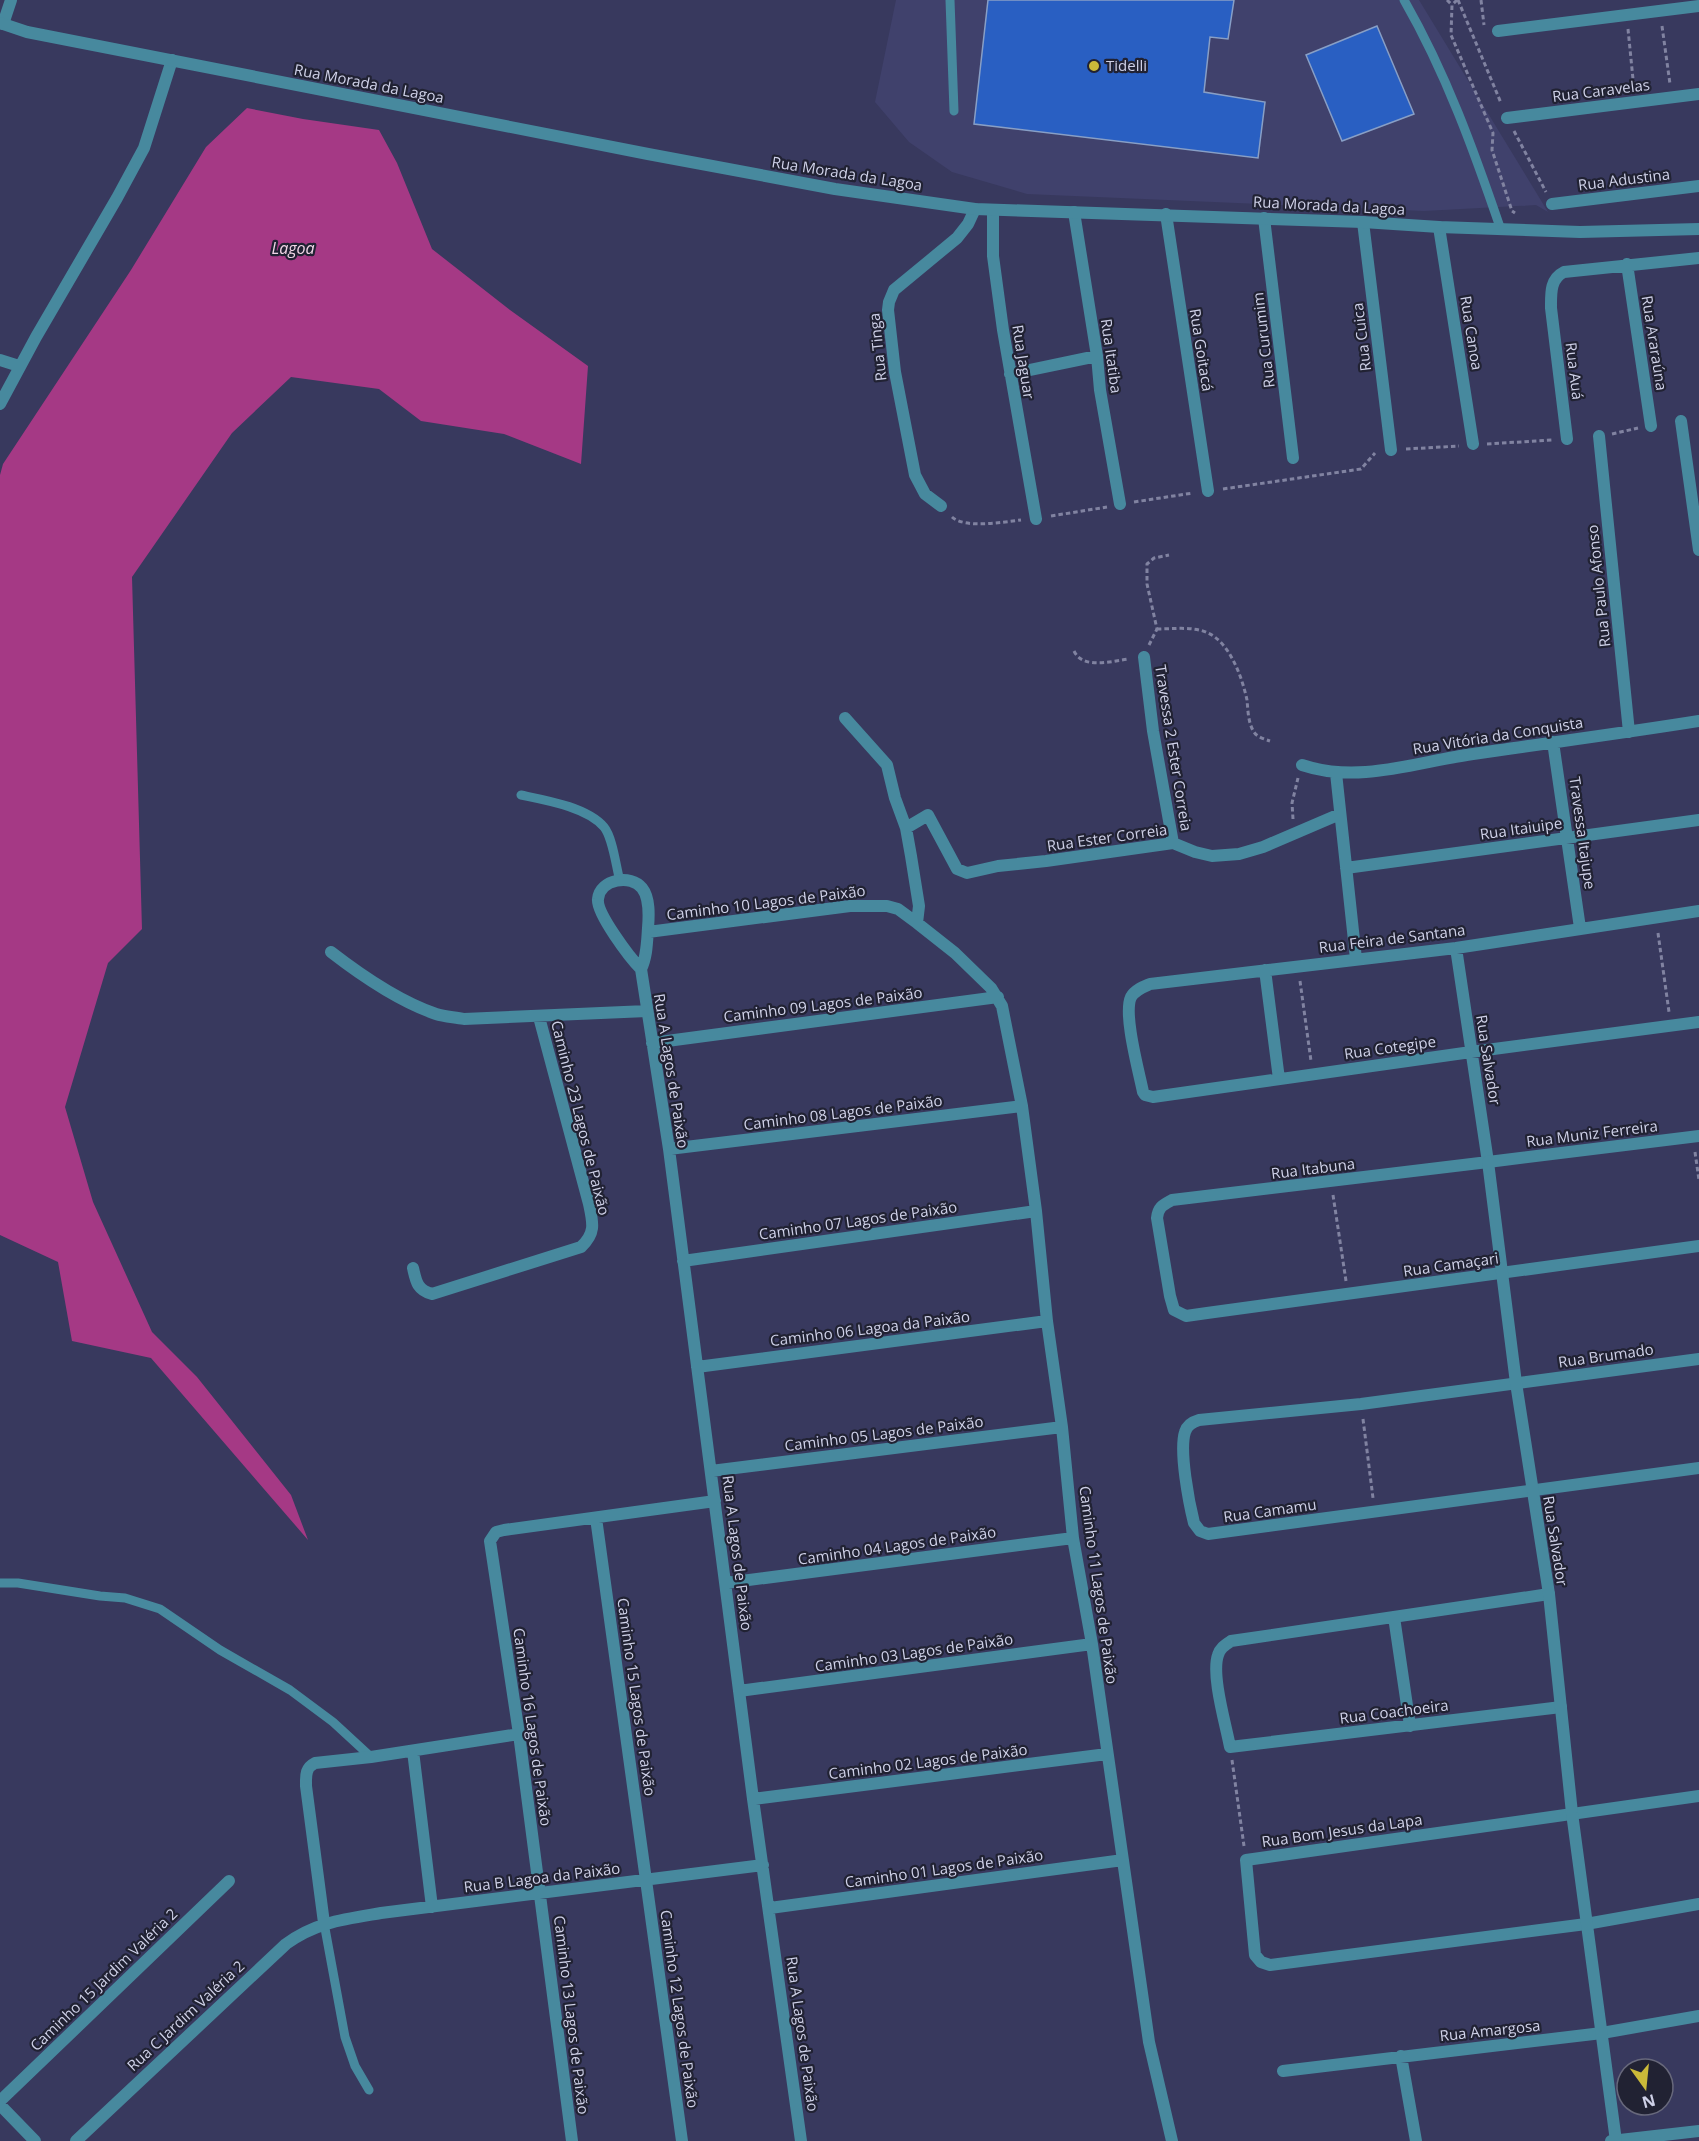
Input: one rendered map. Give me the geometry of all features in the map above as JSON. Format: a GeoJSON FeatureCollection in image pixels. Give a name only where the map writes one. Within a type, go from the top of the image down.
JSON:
{"type":"FeatureCollection","features":[{"type":"Feature","properties":{"kind":"street","name":"Rua Morada da Lagoa"},"geometry":{"type":"LineString","coordinates":[[11,0],[2,24],[27,32],[835,189],[975,209],[1166,214],[1501,230],[1602,232],[1699,229]]}},
{"type":"Feature","properties":{"kind":"street"},"geometry":{"type":"LineString","coordinates":[[1498,31],[1699,6]]}},
{"type":"Feature","properties":{"kind":"street"},"geometry":{"type":"LineString","coordinates":[[0,404],[19,366],[144,148],[172,60]]}},
{"type":"Feature","properties":{"kind":"street","name":"Rua Caravelas"},"geometry":{"type":"LineString","coordinates":[[1507,118],[1699,94]]}},
{"type":"Feature","properties":{"kind":"street","name":"Rua Adustina"},"geometry":{"type":"LineString","coordinates":[[1552,204],[1699,186]]}},
{"type":"Feature","properties":{"kind":"street","name":"Rua Tinga"},"geometry":{"type":"LineString","coordinates":[[940,506],[925,494],[913,469],[895,372],[888,310],[894,290],[957,238],[968,224],[975,209]]}},
{"type":"Feature","properties":{"kind":"street","name":"Rua Jaguar"},"geometry":{"type":"LineString","coordinates":[[993,210],[993,256],[1010,374],[1036,519]]}},
{"type":"Feature","properties":{"kind":"street","name":"Rua Itatiba"},"geometry":{"type":"LineString","coordinates":[[1074,212],[1097,356],[1100,390],[1120,504]]}},
{"type":"Feature","properties":{"kind":"street","name":"Rua Goitacá"},"geometry":{"type":"LineString","coordinates":[[1166,214],[1208,491]]}},
{"type":"Feature","properties":{"kind":"street","name":"Rua Curumim"},"geometry":{"type":"LineString","coordinates":[[1264,218],[1293,458]]}},
{"type":"Feature","properties":{"kind":"street","name":"Rua Cuica"},"geometry":{"type":"LineString","coordinates":[[1363,222],[1391,450]]}},
{"type":"Feature","properties":{"kind":"street","name":"Rua Canoa"},"geometry":{"type":"LineString","coordinates":[[1439,227],[1473,444]]}},
{"type":"Feature","properties":{"kind":"street"},"geometry":{"type":"LineString","coordinates":[[1627,264],[1699,258]]}},
{"type":"Feature","properties":{"kind":"street","name":"Rua Auá"},"geometry":{"type":"LineString","coordinates":[[1567,439],[1551,308],[1553,282],[1564,272],[1627,264]]}},
{"type":"Feature","properties":{"kind":"street","name":"Rua Araraúna"},"geometry":{"type":"LineString","coordinates":[[1627,264],[1651,426]]}},
{"type":"Feature","properties":{"kind":"street"},"geometry":{"type":"LineString","coordinates":[[1010,374],[1097,356]]}},
{"type":"Feature","properties":{"kind":"street"},"geometry":{"type":"LineString","coordinates":[[0,360],[19,366]]}},
{"type":"Feature","properties":{"kind":"street"},"geometry":{"type":"LineString","coordinates":[[1681,421],[1699,550]]}},
{"type":"Feature","properties":{"kind":"street","name":"Rua Paulo Afonso"},"geometry":{"type":"LineString","coordinates":[[1599,436],[1629,732]]}},
{"type":"Feature","properties":{"kind":"street","name":"Travessa 2 Ester Correia"},"geometry":{"type":"LineString","coordinates":[[1144,657],[1153,731],[1173,843]]}},
{"type":"Feature","properties":{"kind":"street"},"geometry":{"type":"LineString","coordinates":[[845,718],[885,760],[906,828],[919,906],[917,923]]}},
{"type":"Feature","properties":{"kind":"street","name":"Rua Vitória da Conquista"},"geometry":{"type":"LineString","coordinates":[[1302,765],[1336,773],[1378,771],[1463,755],[1699,721]]}},
{"type":"Feature","properties":{"kind":"street","name":"Travessa Itajupe"},"geometry":{"type":"LineString","coordinates":[[1553,742],[1581,928]]}},
{"type":"Feature","properties":{"kind":"street"},"geometry":{"type":"LineString","coordinates":[[1336,773],[1356,959]]}},
{"type":"Feature","properties":{"kind":"street","name":"Rua Ester Correia"},"geometry":{"type":"LineString","coordinates":[[906,828],[928,815],[957,869],[963,873],[998,866],[1173,843],[1195,852],[1225,856],[1252,851],[1340,814]]}},
{"type":"Feature","properties":{"kind":"street","name":"Rua Itaiuipe"},"geometry":{"type":"LineString","coordinates":[[1346,868],[1699,820]]}},
{"type":"Feature","properties":{"kind":"street","name":"Rua A Lagos de Paixão"},"geometry":{"type":"LineString","coordinates":[[640,969],[645,955],[649,920],[646,896],[642,887],[633,882],[620,881],[608,884],[601,890],[598,903],[606,921],[640,969],[669,1149],[753,1799],[801,2141]]}},
{"type":"Feature","properties":{"kind":"street","name":"Caminho 10 Lagos de Paixão"},"geometry":{"type":"LineString","coordinates":[[648,932],[867,905],[887,906],[898,909],[917,923],[980,976],[998,998]]}},
{"type":"Feature","properties":{"kind":"street","name":"Rua Feira de Santana"},"geometry":{"type":"LineString","coordinates":[[1132,1036],[1130,1000],[1135,991],[1150,984],[1456,948],[1699,911]]}},
{"type":"Feature","properties":{"kind":"street","name":"Rua Salvador"},"geometry":{"type":"LineString","coordinates":[[1456,948],[1488,1162],[1516,1383],[1549,1594],[1572,1813],[1616,2141]]}},
{"type":"Feature","properties":{"kind":"street"},"geometry":{"type":"LineString","coordinates":[[331,952],[357,972],[403,999],[437,1014],[464,1019],[647,1011]]}},
{"type":"Feature","properties":{"kind":"street"},"geometry":{"type":"LineString","coordinates":[[1265,970],[1279,1079]]}},
{"type":"Feature","properties":{"kind":"street","name":"Caminho 09 Lagos de Paixão"},"geometry":{"type":"LineString","coordinates":[[652,1043],[998,998]]}},
{"type":"Feature","properties":{"kind":"street","name":"Caminho 11 Lagos de Paixão"},"geometry":{"type":"LineString","coordinates":[[998,998],[1005,1020],[1022,1106],[1062,1427],[1073,1538],[1092,1644],[1149,2042],[1172,2141]]}},
{"type":"Feature","properties":{"kind":"street","name":"Caminho 23 Lagos de Paixão"},"geometry":{"type":"LineString","coordinates":[[413,1268],[418,1287],[423,1292],[432,1294],[581,1248],[589,1240],[592,1222],[589,1204],[539,1017]]}},
{"type":"Feature","properties":{"kind":"street","name":"Rua Cotegipe"},"geometry":{"type":"LineString","coordinates":[[1132,1036],[1143,1092],[1149,1096],[1699,1022]]}},
{"type":"Feature","properties":{"kind":"street","name":"Caminho 08 Lagos de Paixão"},"geometry":{"type":"LineString","coordinates":[[669,1149],[1022,1106]]}},
{"type":"Feature","properties":{"kind":"street","name":"Rua Muniz Ferreira"},"geometry":{"type":"LineString","coordinates":[[1488,1162],[1696,1136]]}},
{"type":"Feature","properties":{"kind":"street","name":"Rua Itabuna"},"geometry":{"type":"LineString","coordinates":[[1158,1225],[1158,1212],[1162,1205],[1173,1200],[1488,1162]]}},
{"type":"Feature","properties":{"kind":"street","name":"Caminho 07 Lagos de Paixão"},"geometry":{"type":"LineString","coordinates":[[683,1261],[1036,1210]]}},
{"type":"Feature","properties":{"kind":"street","name":"Rua Camaçari"},"geometry":{"type":"LineString","coordinates":[[1158,1225],[1174,1310],[1186,1316],[1699,1246]]}},
{"type":"Feature","properties":{"kind":"street","name":"Caminho 06 Lagoa da Paixão"},"geometry":{"type":"LineString","coordinates":[[698,1367],[1047,1321]]}},
{"type":"Feature","properties":{"kind":"street","name":"Rua Brumado"},"geometry":{"type":"LineString","coordinates":[[1516,1383],[1699,1359]]}},
{"type":"Feature","properties":{"kind":"street","name":"Rua Camamu"},"geometry":{"type":"LineString","coordinates":[[1516,1383],[1361,1404],[1199,1420],[1188,1426],[1184,1433],[1183,1454],[1194,1523],[1200,1531],[1208,1534],[1532,1490]]}},
{"type":"Feature","properties":{"kind":"street","name":"Caminho 05 Lagos de Paixão"},"geometry":{"type":"LineString","coordinates":[[711,1471],[1062,1427]]}},
{"type":"Feature","properties":{"kind":"street"},"geometry":{"type":"LineString","coordinates":[[1532,1490],[1699,1468]]}},
{"type":"Feature","properties":{"kind":"street","name":"Caminho 16 Lagos de Paixão"},"geometry":{"type":"LineString","coordinates":[[540,1894],[490,1541],[496,1532],[715,1501]]}},
{"type":"Feature","properties":{"kind":"street","name":"Caminho 15 Lagos de Paixão"},"geometry":{"type":"LineString","coordinates":[[596,1518],[646,1880]]}},
{"type":"Feature","properties":{"kind":"street","name":"Caminho 04 Lagos de Paixão"},"geometry":{"type":"LineString","coordinates":[[726,1583],[1073,1538]]}},
{"type":"Feature","properties":{"kind":"street"},"geometry":{"type":"LineString","coordinates":[[1230,1747],[1218,1689],[1217,1664],[1218,1654],[1231,1641],[1549,1594]]}},
{"type":"Feature","properties":{"kind":"street"},"geometry":{"type":"LineString","coordinates":[[1394,1617],[1410,1726]]}},
{"type":"Feature","properties":{"kind":"street","name":"Caminho 03 Lagos de Paixão"},"geometry":{"type":"LineString","coordinates":[[739,1691],[1092,1644]]}},
{"type":"Feature","properties":{"kind":"street","name":"Rua Coachoeira"},"geometry":{"type":"LineString","coordinates":[[1230,1747],[1561,1707]]}},
{"type":"Feature","properties":{"kind":"street"},"geometry":{"type":"LineString","coordinates":[[324,1923],[306,1786],[307,1771],[315,1763],[371,1757],[519,1734]]}},
{"type":"Feature","properties":{"kind":"street"},"geometry":{"type":"LineString","coordinates":[[413,1751],[432,1907]]}},
{"type":"Feature","properties":{"kind":"street","name":"Caminho 02 Lagos de Paixão"},"geometry":{"type":"LineString","coordinates":[[753,1799],[1107,1754]]}},
{"type":"Feature","properties":{"kind":"street","name":"Rua Bom Jesus da Lapa"},"geometry":{"type":"LineString","coordinates":[[1699,1796],[1246,1860],[1255,1955],[1261,1962],[1270,1965],[1586,1924],[1699,1904]]}},
{"type":"Feature","properties":{"kind":"street","name":"Caminho 01 Lagos de Paixão"},"geometry":{"type":"LineString","coordinates":[[770,1908],[1123,1860]]}},
{"type":"Feature","properties":{"kind":"street","name":"Rua B Lagoa da Paixão"},"geometry":{"type":"LineString","coordinates":[[324,1923],[764,1865]]}},
{"type":"Feature","properties":{"kind":"street","name":"Caminho 12 Lagos de Paixão"},"geometry":{"type":"LineString","coordinates":[[646,1880],[682,2141]]}},
{"type":"Feature","properties":{"kind":"street","name":"Caminho 15 Jardim Valéria 2"},"geometry":{"type":"LineString","coordinates":[[0,2101],[229,1881]]}},
{"type":"Feature","properties":{"kind":"street","name":"Caminho 13 Lagos de Paixão"},"geometry":{"type":"LineString","coordinates":[[540,1894],[572,2141]]}},
{"type":"Feature","properties":{"kind":"street","name":"Rua C Jardim Valéria 2"},"geometry":{"type":"LineString","coordinates":[[76,2141],[286,1944],[298,1935],[324,1923]]}},
{"type":"Feature","properties":{"kind":"street","name":"Rua Amargosa"},"geometry":{"type":"LineString","coordinates":[[1283,2071],[1602,2033],[1699,2016]]}},
{"type":"Feature","properties":{"kind":"street"},"geometry":{"type":"LineString","coordinates":[[1401,2056],[1416,2141]]}},
{"type":"Feature","properties":{"kind":"street"},"geometry":{"type":"LineString","coordinates":[[0,2105],[35,2141]]}},
{"type":"Feature","properties":{"kind":"street"},"geometry":{"type":"LineString","coordinates":[[1611,2141],[1699,2131]]}},
{"type":"Feature","properties":{"kind":"lane"},"geometry":{"type":"LineString","coordinates":[[950,0],[954,111]]}},
{"type":"Feature","properties":{"kind":"lane"},"geometry":{"type":"LineString","coordinates":[[1404,0],[1421,29],[1454,99],[1501,230]]}},
{"type":"Feature","properties":{"kind":"lane"},"geometry":{"type":"LineString","coordinates":[[521,795],[554,802],[589,816],[604,827],[609,837],[620,881]]}},
{"type":"Feature","properties":{"kind":"lane"},"geometry":{"type":"LineString","coordinates":[[0,1583],[18,1583],[125,1598],[160,1609],[220,1650],[290,1690],[333,1722],[371,1757]]}},
{"type":"Feature","properties":{"kind":"lane"},"geometry":{"type":"LineString","coordinates":[[324,1923],[345,2037],[355,2066],[369,2090]]}},
{"type":"Feature","properties":{"kind":"path"},"geometry":{"type":"LineString","coordinates":[[1447,0],[1452,5],[1452,35],[1493,133],[1492,150],[1512,211],[1516,215],[1523,216]]}},
{"type":"Feature","properties":{"kind":"path"},"geometry":{"type":"LineString","coordinates":[[1452,5],[1457,0]]}},
{"type":"Feature","properties":{"kind":"path"},"geometry":{"type":"LineString","coordinates":[[1659,11],[1672,98]]}},
{"type":"Feature","properties":{"kind":"path"},"geometry":{"type":"LineString","coordinates":[[1626,15],[1636,102]]}},
{"type":"Feature","properties":{"kind":"path"},"geometry":{"type":"LineString","coordinates":[[1475,41],[1480,38]]}},
{"type":"Feature","properties":{"kind":"path"},"geometry":{"type":"LineString","coordinates":[[940,506],[957,522],[983,524],[1036,519],[1120,504],[1361,469],[1375,453],[1391,450]]}},
{"type":"Feature","properties":{"kind":"path"},"geometry":{"type":"LineString","coordinates":[[1074,651],[1078,659],[1086,662],[1144,657],[1157,629],[1147,584],[1147,564],[1154,558],[1169,555]]}},
{"type":"Feature","properties":{"kind":"path"},"geometry":{"type":"LineString","coordinates":[[1157,629],[1206,631],[1224,644],[1233,658],[1246,697],[1252,729],[1257,736],[1270,741]]}},
{"type":"Feature","properties":{"kind":"path"},"geometry":{"type":"LineString","coordinates":[[1295,832],[1292,803],[1302,765]]}},
{"type":"Feature","properties":{"kind":"path"},"geometry":{"type":"LineString","coordinates":[[1656,917],[1671,1026]]}},
{"type":"Feature","properties":{"kind":"path"},"geometry":{"type":"LineString","coordinates":[[1298,965],[1313,1074]]}},
{"type":"Feature","properties":{"kind":"path"},"geometry":{"type":"LineString","coordinates":[[1696,1136],[1699,1180]]}},
{"type":"Feature","properties":{"kind":"path"},"geometry":{"type":"LineString","coordinates":[[1332,1182],[1347,1294]]}},
{"type":"Feature","properties":{"kind":"path"},"geometry":{"type":"LineString","coordinates":[[1361,1404],[1375,1512]]}},
{"type":"Feature","properties":{"kind":"path"},"geometry":{"type":"LineString","coordinates":[[1230,1747],[1246,1860]]}},
{"type":"Feature","properties":{"kind":"shaded area"},"geometry":{"type":"Polygon","coordinates":[[[896,0],[1419,0],[1548,212],[1536,205],[1424,211],[1027,194],[952,172],[909,142],[875,102],[896,0]]]}},
{"type":"Feature","properties":{"kind":"water","name":"Lagoa"},"geometry":{"type":"Polygon","coordinates":[[[247,108],[379,130],[397,163],[432,249],[510,310],[588,366],[581,464],[504,434],[421,421],[379,389],[291,377],[232,433],[132,577],[142,929],[108,963],[65,1107],[93,1202],[152,1332],[197,1377],[291,1495],[308,1540],[151,1358],[72,1341],[58,1262],[0,1235],[0,475],[3,464],[131,270],[206,147],[247,108]]]}},
{"type":"Feature","properties":{"kind":"building","name":"Tidelli"},"geometry":{"type":"Polygon","coordinates":[[[988,0],[1234,0],[1228,39],[1210,37],[1204,92],[1265,102],[1258,158],[974,124],[988,0]]]}},
{"type":"Feature","properties":{"kind":"building"},"geometry":{"type":"Polygon","coordinates":[[[1377,26],[1414,114],[1342,141],[1306,55],[1377,26]]]}},
{"type":"Feature","properties":{"kind":"place","name":"Tidelli"},"geometry":{"type":"Point","coordinates":[1094,66]}}]}
